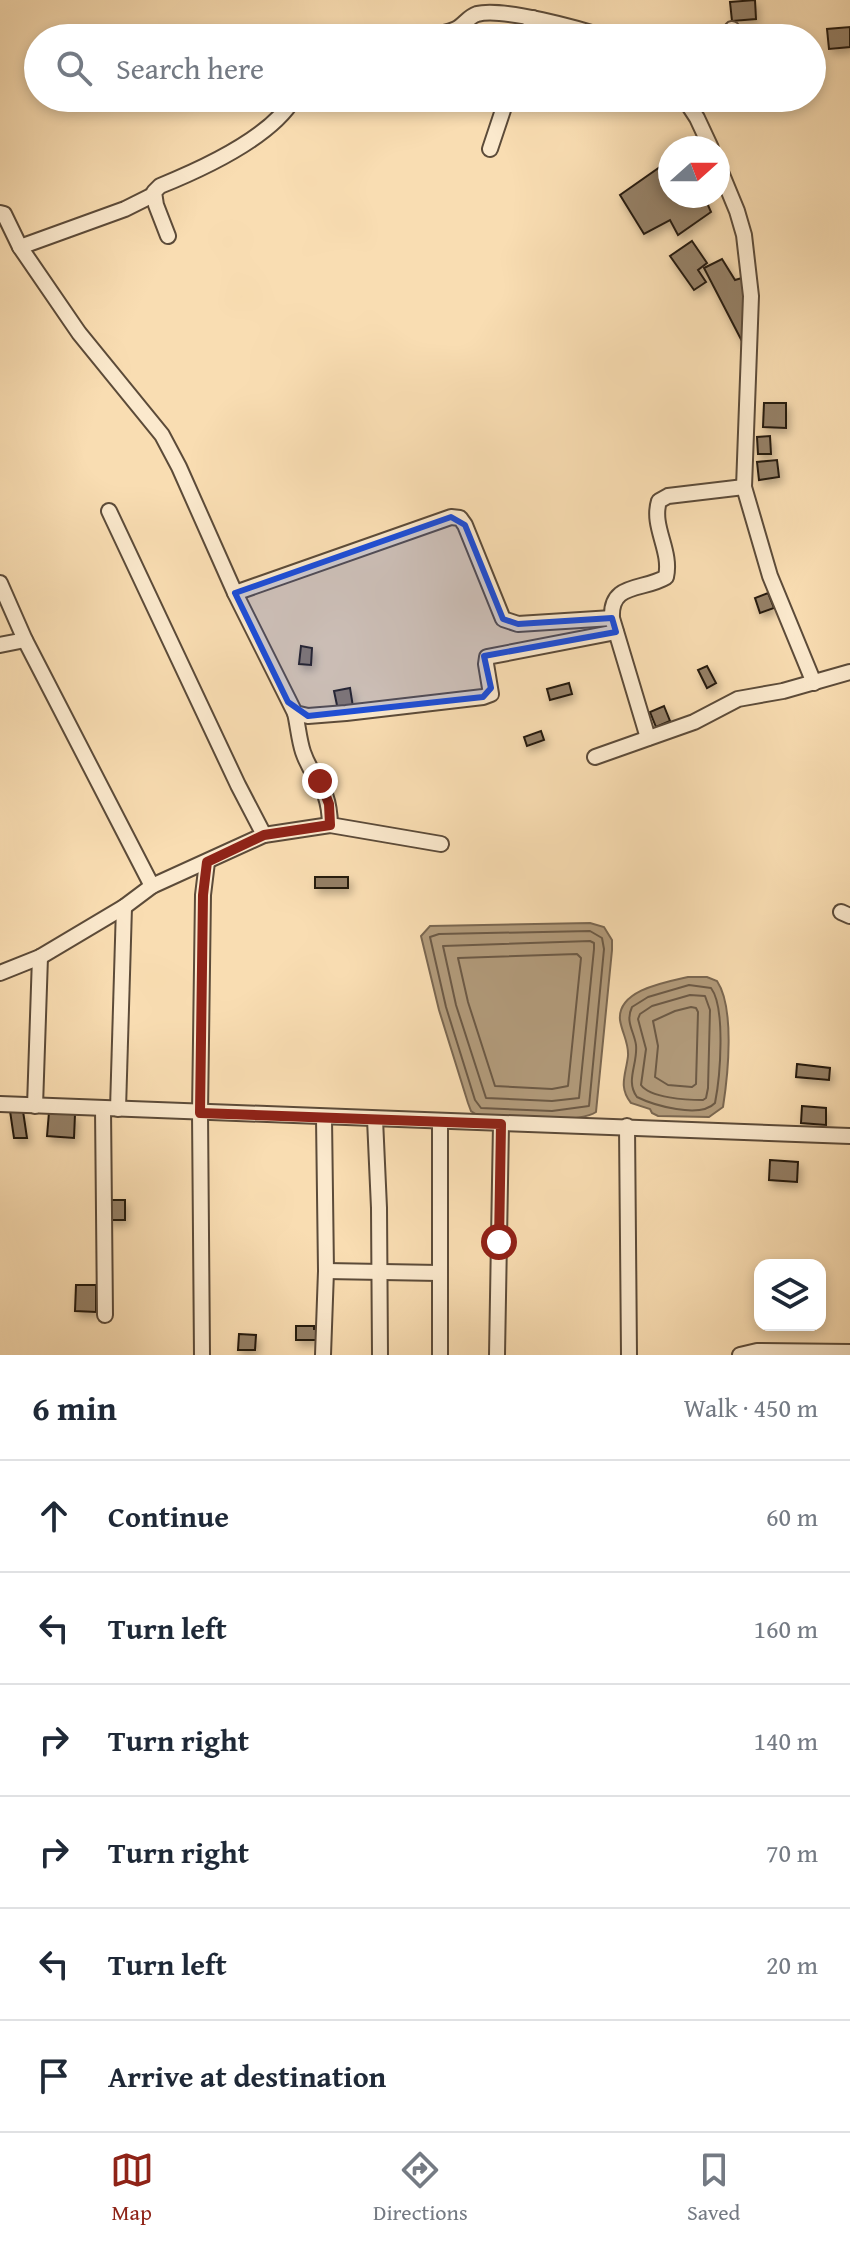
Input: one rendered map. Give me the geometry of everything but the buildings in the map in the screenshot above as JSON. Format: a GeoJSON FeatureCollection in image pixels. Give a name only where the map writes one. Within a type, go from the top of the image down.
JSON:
{"type":"FeatureCollection","features":[{"type":"Feature","properties":{"kind":"street"},"geometry":{"type":"LineString","coordinates":[[463,24],[477,14],[533,18],[555,24]]}},
{"type":"Feature","properties":{"kind":"street"},"geometry":{"type":"LineString","coordinates":[[531,24],[533,18]]}},
{"type":"Feature","properties":{"kind":"street"},"geometry":{"type":"LineString","coordinates":[[20,247],[125,209],[153,195],[160,186],[229,154],[285,112]]}},
{"type":"Feature","properties":{"kind":"street"},"geometry":{"type":"LineString","coordinates":[[490,149],[502,112]]}},
{"type":"Feature","properties":{"kind":"street"},"geometry":{"type":"LineString","coordinates":[[693,112],[705,136]]}},
{"type":"Feature","properties":{"kind":"street"},"geometry":{"type":"LineString","coordinates":[[730,194],[744,235],[751,296],[744,487],[770,576],[814,683]]}},
{"type":"Feature","properties":{"kind":"street"},"geometry":{"type":"LineString","coordinates":[[153,195],[168,236]]}},
{"type":"Feature","properties":{"kind":"street"},"geometry":{"type":"LineString","coordinates":[[0,213],[4,214],[20,247],[79,333],[162,435],[295,713],[303,753],[326,792],[330,825]]}},
{"type":"Feature","properties":{"kind":"street"},"geometry":{"type":"LineString","coordinates":[[648,738],[614,625],[614,599],[619,594],[666,577],[668,557],[656,510],[659,501],[668,496],[744,487]]}},
{"type":"Feature","properties":{"kind":"street"},"geometry":{"type":"LineString","coordinates":[[109,511],[264,835]]}},
{"type":"Feature","properties":{"kind":"street"},"geometry":{"type":"LineString","coordinates":[[235,593],[451,517],[460,518],[465,525],[503,619],[518,624],[614,625]]}},
{"type":"Feature","properties":{"kind":"street"},"geometry":{"type":"LineString","coordinates":[[0,583],[25,640],[152,886]]}},
{"type":"Feature","properties":{"kind":"street"},"geometry":{"type":"LineString","coordinates":[[295,713],[308,716],[346,713],[483,697],[491,694],[487,657],[614,625]]}},
{"type":"Feature","properties":{"kind":"street"},"geometry":{"type":"LineString","coordinates":[[0,645],[25,640]]}},
{"type":"Feature","properties":{"kind":"street"},"geometry":{"type":"LineString","coordinates":[[595,757],[694,722],[738,699],[850,672]]}},
{"type":"Feature","properties":{"kind":"street"},"geometry":{"type":"LineString","coordinates":[[0,973],[40,957],[124,907],[152,886],[264,835],[330,825],[441,844]]}},
{"type":"Feature","properties":{"kind":"street"},"geometry":{"type":"LineString","coordinates":[[202,1355],[200,1113],[203,895],[207,862]]}},
{"type":"Feature","properties":{"kind":"street"},"geometry":{"type":"LineString","coordinates":[[105,1315],[110,1109],[124,907]]}},
{"type":"Feature","properties":{"kind":"street"},"geometry":{"type":"LineString","coordinates":[[35,1106],[40,957]]}},
{"type":"Feature","properties":{"kind":"street"},"geometry":{"type":"LineString","coordinates":[[0,1104],[850,1136]]}},
{"type":"Feature","properties":{"kind":"street"},"geometry":{"type":"LineString","coordinates":[[323,1355],[326,1271],[324,1118]]}},
{"type":"Feature","properties":{"kind":"street"},"geometry":{"type":"LineString","coordinates":[[375,1119],[380,1355]]}},
{"type":"Feature","properties":{"kind":"street"},"geometry":{"type":"LineString","coordinates":[[440,1121],[440,1355]]}},
{"type":"Feature","properties":{"kind":"street"},"geometry":{"type":"LineString","coordinates":[[497,1355],[501,1124]]}},
{"type":"Feature","properties":{"kind":"street"},"geometry":{"type":"LineString","coordinates":[[627,1126],[629,1355]]}},
{"type":"Feature","properties":{"kind":"street"},"geometry":{"type":"LineString","coordinates":[[326,1271],[439,1273]]}},
{"type":"Feature","properties":{"kind":"street"},"geometry":{"type":"LineString","coordinates":[[740,1355],[757,1351],[850,1352]]}},
{"type":"Feature","properties":{"kind":"highlighted area"},"geometry":{"type":"Polygon","coordinates":[[[451,517],[465,525],[503,619],[518,624],[612,618],[616,632],[484,656],[491,688],[483,697],[308,716],[288,702],[235,593],[451,517]]]}},
{"type":"Feature","properties":{"kind":"water"},"geometry":{"type":"Polygon","coordinates":[[[590,923],[604,927],[612,940],[596,1112],[557,1120],[480,1117],[471,1111],[468,1103],[439,1010],[421,936],[430,926],[590,923]]]}},
{"type":"Feature","properties":{"kind":"water"},"geometry":{"type":"Polygon","coordinates":[[[688,977],[707,977],[717,981],[723,993],[729,1042],[723,1107],[709,1117],[658,1116],[650,1109],[631,1103],[627,1097],[624,1080],[628,1051],[620,1020],[621,1010],[626,1001],[645,989],[688,977]]]}},
{"type":"Feature","properties":{"kind":"route"},"geometry":{"type":"LineString","coordinates":[[320,781],[329,804],[330,825],[264,835],[207,862],[203,895],[200,1113],[501,1124],[499,1242]]}}]}
